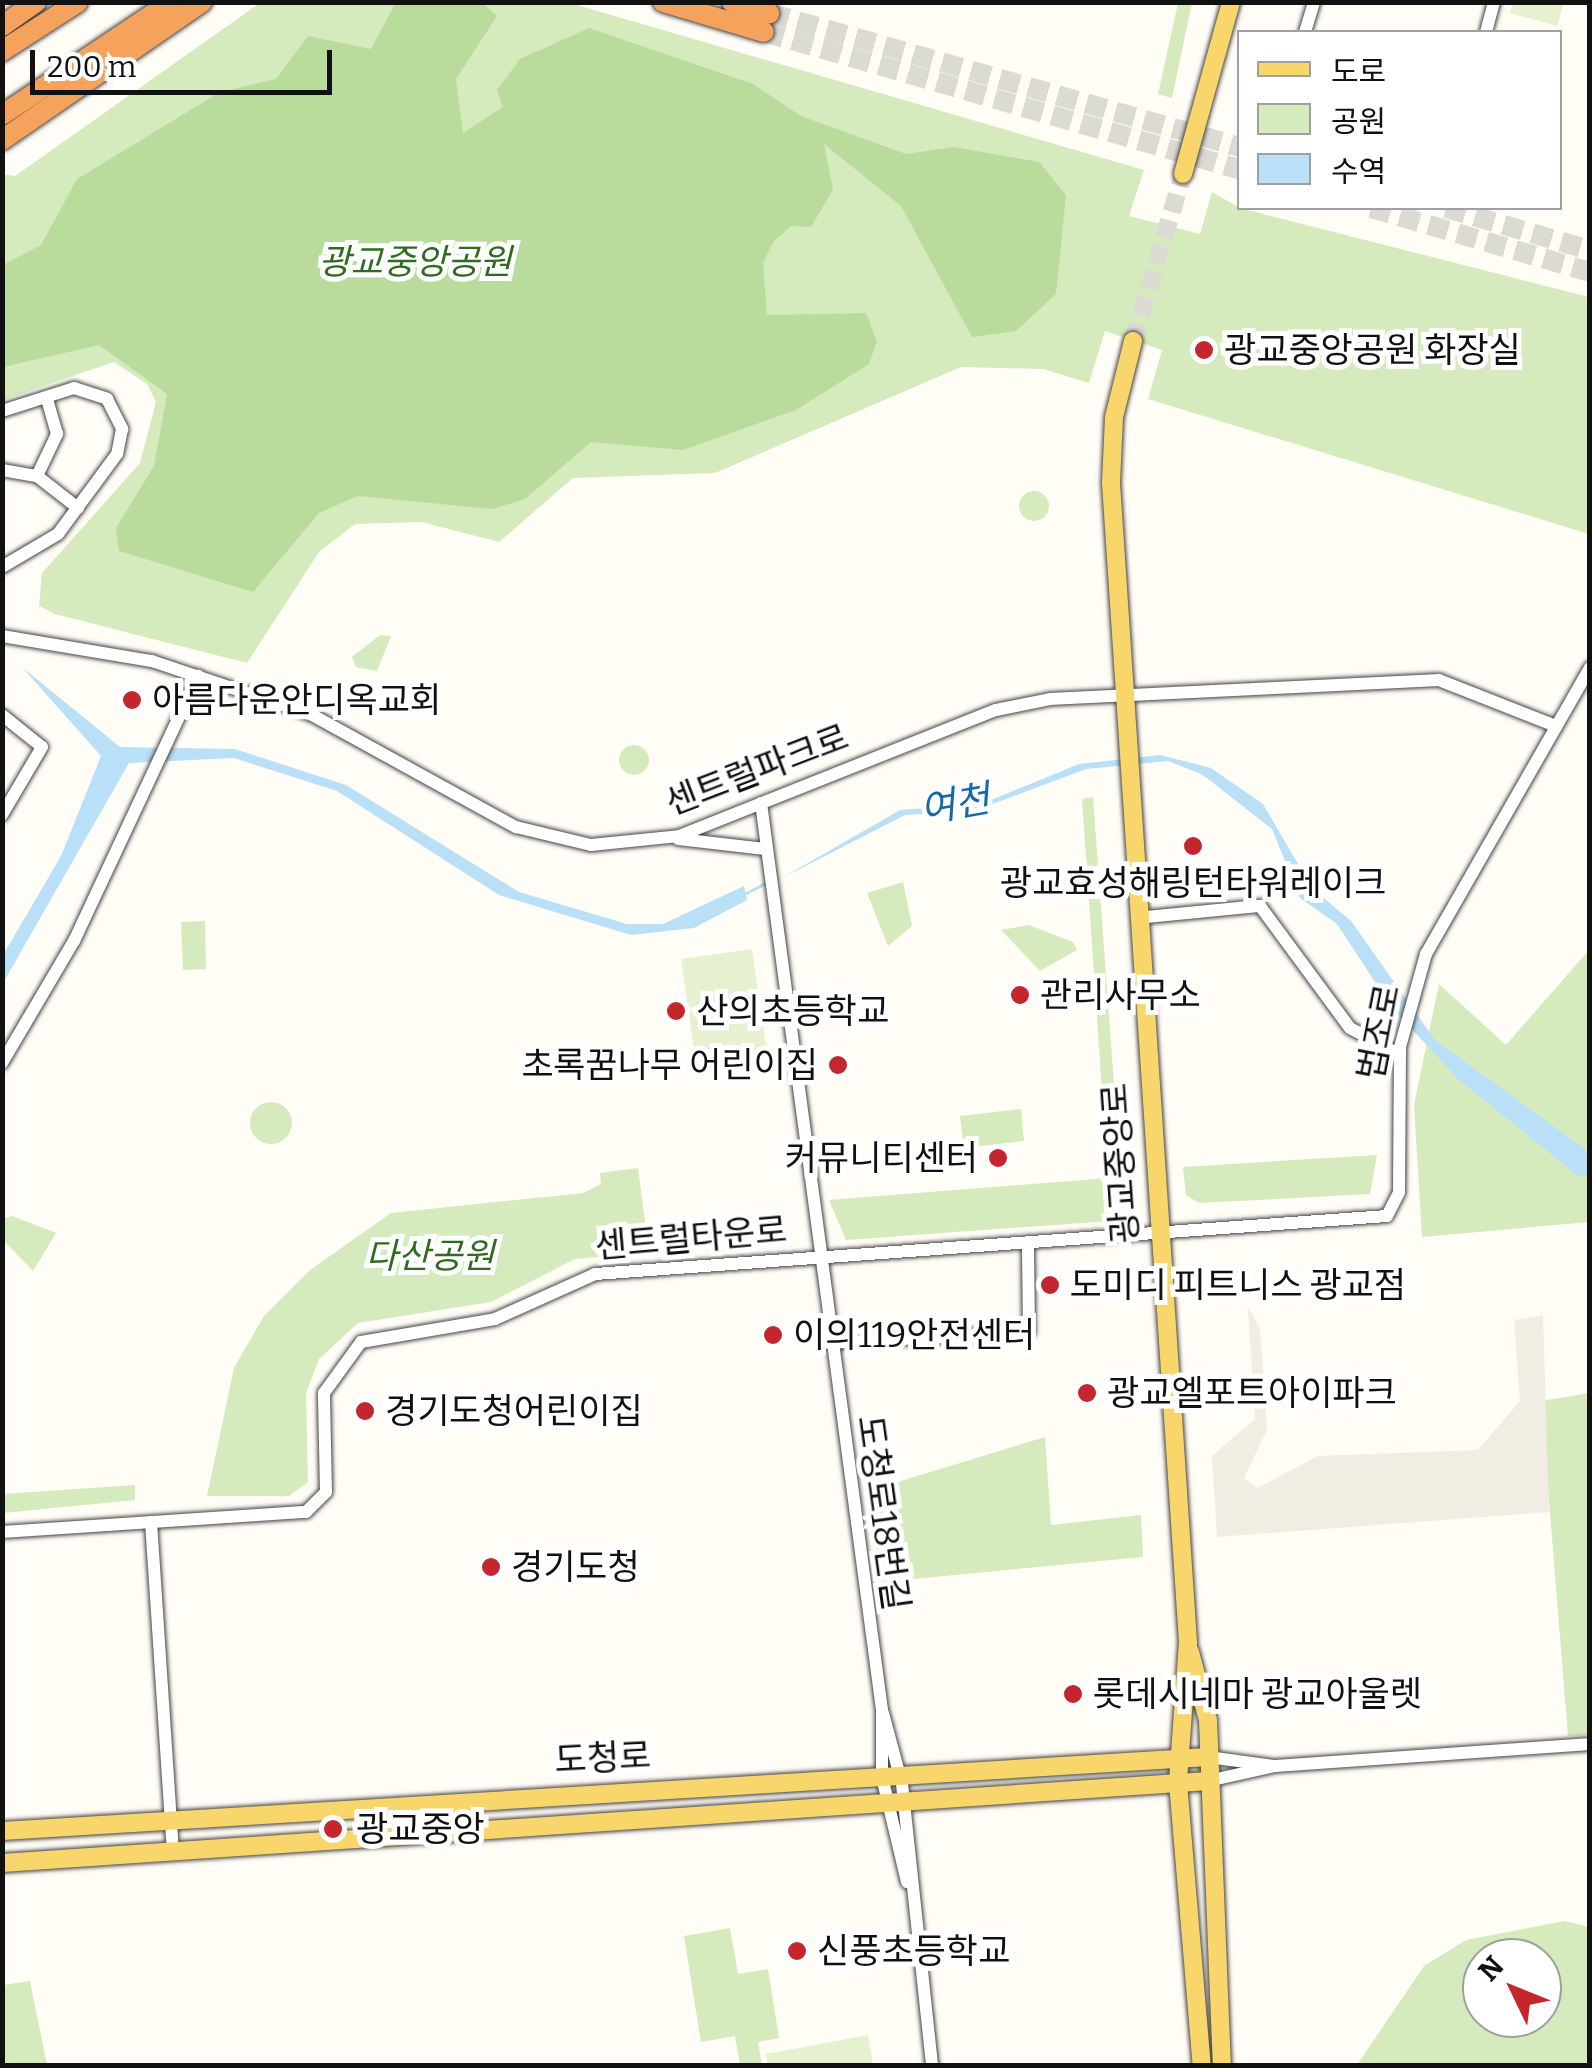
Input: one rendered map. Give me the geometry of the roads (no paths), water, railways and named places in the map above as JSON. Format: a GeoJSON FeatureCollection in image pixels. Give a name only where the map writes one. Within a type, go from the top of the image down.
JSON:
{"type":"FeatureCollection","features":[{"type":"Feature","properties":{"kind":"highway"},"geometry":{"type":"LineString","coordinates":[[2,26],[36,2]]}},
{"type":"Feature","properties":{"kind":"highway"},"geometry":{"type":"LineString","coordinates":[[2,50],[78,2]]}},
{"type":"Feature","properties":{"kind":"highway"},"geometry":{"type":"LineString","coordinates":[[2,115],[171,2]]}},
{"type":"Feature","properties":{"kind":"highway"},"geometry":{"type":"LineString","coordinates":[[2,140],[202,2]]}},
{"type":"Feature","properties":{"kind":"highway"},"geometry":{"type":"LineString","coordinates":[[662,2],[767,23],[732,2]]}},
{"type":"Feature","properties":{"kind":"main road"},"geometry":{"type":"LineString","coordinates":[[1184,174],[1231,2]]}},
{"type":"Feature","properties":{"kind":"main road","name":"광교중앙로"},"geometry":{"type":"LineString","coordinates":[[1134,340],[1110,454],[1122,726],[1188,1642],[1208,1757],[1222,2066]]}},
{"type":"Feature","properties":{"kind":"main road","name":"광교중앙로"},"geometry":{"type":"LineString","coordinates":[[1188,1642],[1177,1760],[1202,2066]]}},
{"type":"Feature","properties":{"kind":"main road","name":"도청로"},"geometry":{"type":"LineString","coordinates":[[2,1830],[1208,1757]]}},
{"type":"Feature","properties":{"kind":"main road","name":"도청로"},"geometry":{"type":"LineString","coordinates":[[2,1863],[894,1797],[1208,1782]]}},
{"type":"Feature","properties":{"kind":"street"},"geometry":{"type":"LineString","coordinates":[[1306,30],[1314,2]]}},
{"type":"Feature","properties":{"kind":"street"},"geometry":{"type":"LineString","coordinates":[[1487,30],[1494,2]]}},
{"type":"Feature","properties":{"kind":"street"},"geometry":{"type":"LineString","coordinates":[[2,411],[74,388],[120,414],[118,454],[78,508],[35,555],[2,566]]}},
{"type":"Feature","properties":{"kind":"street"},"geometry":{"type":"LineString","coordinates":[[37,476],[57,434],[46,399]]}},
{"type":"Feature","properties":{"kind":"street"},"geometry":{"type":"LineString","coordinates":[[2,470],[37,476],[78,508]]}},
{"type":"Feature","properties":{"kind":"street","name":"센트럴파크로"},"geometry":{"type":"LineString","coordinates":[[2,636],[198,676],[351,732],[528,832],[590,845],[665,839],[1010,706],[1122,695],[1439,680],[1556,726]]}},
{"type":"Feature","properties":{"kind":"street","name":"법조로"},"geometry":{"type":"LineString","coordinates":[[1157,1237],[1386,1216],[1399,1192],[1400,1051],[1420,973],[1590,668]]}},
{"type":"Feature","properties":{"kind":"street"},"geometry":{"type":"LineString","coordinates":[[2,1063],[140,802],[198,676]]}},
{"type":"Feature","properties":{"kind":"street"},"geometry":{"type":"LineString","coordinates":[[2,716],[42,747],[7,798],[2,815]]}},
{"type":"Feature","properties":{"kind":"street","name":"도청로18번길"},"geometry":{"type":"LineString","coordinates":[[761,803],[768,901],[816,1258],[932,2066]]}},
{"type":"Feature","properties":{"kind":"street"},"geometry":{"type":"LineString","coordinates":[[665,839],[765,851]]}},
{"type":"Feature","properties":{"kind":"street"},"geometry":{"type":"LineString","coordinates":[[1136,918],[1260,906],[1350,1028],[1400,1051]]}},
{"type":"Feature","properties":{"kind":"street","name":"센트럴타운로"},"geometry":{"type":"LineString","coordinates":[[2,1532],[314,1508],[326,1492],[324,1393],[343,1357],[373,1336],[495,1319],[595,1274],[1157,1237]]}},
{"type":"Feature","properties":{"kind":"street"},"geometry":{"type":"LineString","coordinates":[[828,1343],[1029,1332],[1028,1245]]}},
{"type":"Feature","properties":{"kind":"street"},"geometry":{"type":"LineString","coordinates":[[150,1522],[174,1818],[173,1852]]}},
{"type":"Feature","properties":{"kind":"street"},"geometry":{"type":"LineString","coordinates":[[1208,1782],[1274,1766],[1590,1744]]}},
{"type":"Feature","properties":{"kind":"street"},"geometry":{"type":"LineString","coordinates":[[1208,1757],[1274,1766]]}},
{"type":"Feature","properties":{"kind":"water"},"geometry":{"type":"Polygon","coordinates":[[[22,667],[120,747],[235,749],[346,785],[519,892],[627,924],[663,924],[744,886],[747,900],[694,928],[631,935],[499,895],[337,791],[234,758],[129,763],[3,983],[3,955],[61,856],[101,756],[22,667]]]}},
{"type":"Feature","properties":{"kind":"water"},"geometry":{"type":"Polygon","coordinates":[[[1160,755],[1211,768],[1263,804],[1312,888],[1351,921],[1435,1040],[1586,1150],[1589,1174],[1578,1176],[1459,1080],[1392,1008],[1337,924],[1300,898],[1272,829],[1203,775],[1168,761],[1086,769],[974,811],[905,815],[782,878],[900,810],[981,804],[1079,764],[1160,755]]]}},
{"type":"Feature","properties":{"kind":"waterway"},"geometry":{"type":"LineString","coordinates":[[746,893],[766,883]]}},
{"type":"Feature","properties":{"kind":"tunnel"},"geometry":{"type":"LineString","coordinates":[[769,13],[1237,146]]}},
{"type":"Feature","properties":{"kind":"tunnel"},"geometry":{"type":"LineString","coordinates":[[764,32],[1237,168]]}},
{"type":"Feature","properties":{"kind":"tunnel"},"geometry":{"type":"LineString","coordinates":[[1133,341],[1183,174]]}},
{"type":"Feature","properties":{"kind":"tunnel"},"geometry":{"type":"LineString","coordinates":[[1378,210],[1590,272]]}},
{"type":"Feature","properties":{"kind":"tunnel"},"geometry":{"type":"LineString","coordinates":[[1453,210],[1590,250]]}},
{"type":"Feature","properties":{"kind":"place","name":"광교중앙공원 화장실"},"geometry":{"type":"Point","coordinates":[1204,350]}},
{"type":"Feature","properties":{"kind":"place","name":"아름다운안디옥교회"},"geometry":{"type":"Point","coordinates":[132,700]}},
{"type":"Feature","properties":{"kind":"place","name":"광교효성해링턴타워레이크"},"geometry":{"type":"Point","coordinates":[1193,846]}},
{"type":"Feature","properties":{"kind":"place","name":"관리사무소"},"geometry":{"type":"Point","coordinates":[1020,995]}},
{"type":"Feature","properties":{"kind":"place","name":"산의초등학교"},"geometry":{"type":"Point","coordinates":[676,1011]}},
{"type":"Feature","properties":{"kind":"place","name":"초록꿈나무 어린이집"},"geometry":{"type":"Point","coordinates":[838,1065]}},
{"type":"Feature","properties":{"kind":"place","name":"커뮤니티센터"},"geometry":{"type":"Point","coordinates":[998,1158]}},
{"type":"Feature","properties":{"kind":"place","name":"도미디 피트니스 광교점"},"geometry":{"type":"Point","coordinates":[1050,1285]}},
{"type":"Feature","properties":{"kind":"place","name":"이의119안전센터"},"geometry":{"type":"Point","coordinates":[773,1335]}},
{"type":"Feature","properties":{"kind":"place","name":"광교엘포트아이파크"},"geometry":{"type":"Point","coordinates":[1087,1393]}},
{"type":"Feature","properties":{"kind":"place","name":"경기도청어린이집"},"geometry":{"type":"Point","coordinates":[365,1411]}},
{"type":"Feature","properties":{"kind":"place","name":"경기도청"},"geometry":{"type":"Point","coordinates":[491,1567]}},
{"type":"Feature","properties":{"kind":"place","name":"롯데시네마 광교아울렛"},"geometry":{"type":"Point","coordinates":[1073,1694]}},
{"type":"Feature","properties":{"kind":"place","name":"광교중앙"},"geometry":{"type":"Point","coordinates":[333,1829]}},
{"type":"Feature","properties":{"kind":"place","name":"신풍초등학교"},"geometry":{"type":"Point","coordinates":[797,1951]}},
{"type":"Feature","properties":{"kind":"park label","name":"광교중앙공원"},"geometry":{"type":"Point","coordinates":[415,262]}},
{"type":"Feature","properties":{"kind":"park label","name":"다산공원"},"geometry":{"type":"Point","coordinates":[430,1256]}},
{"type":"Feature","properties":{"kind":"water label","name":"여천"},"geometry":{"type":"Point","coordinates":[955,805]}}]}
